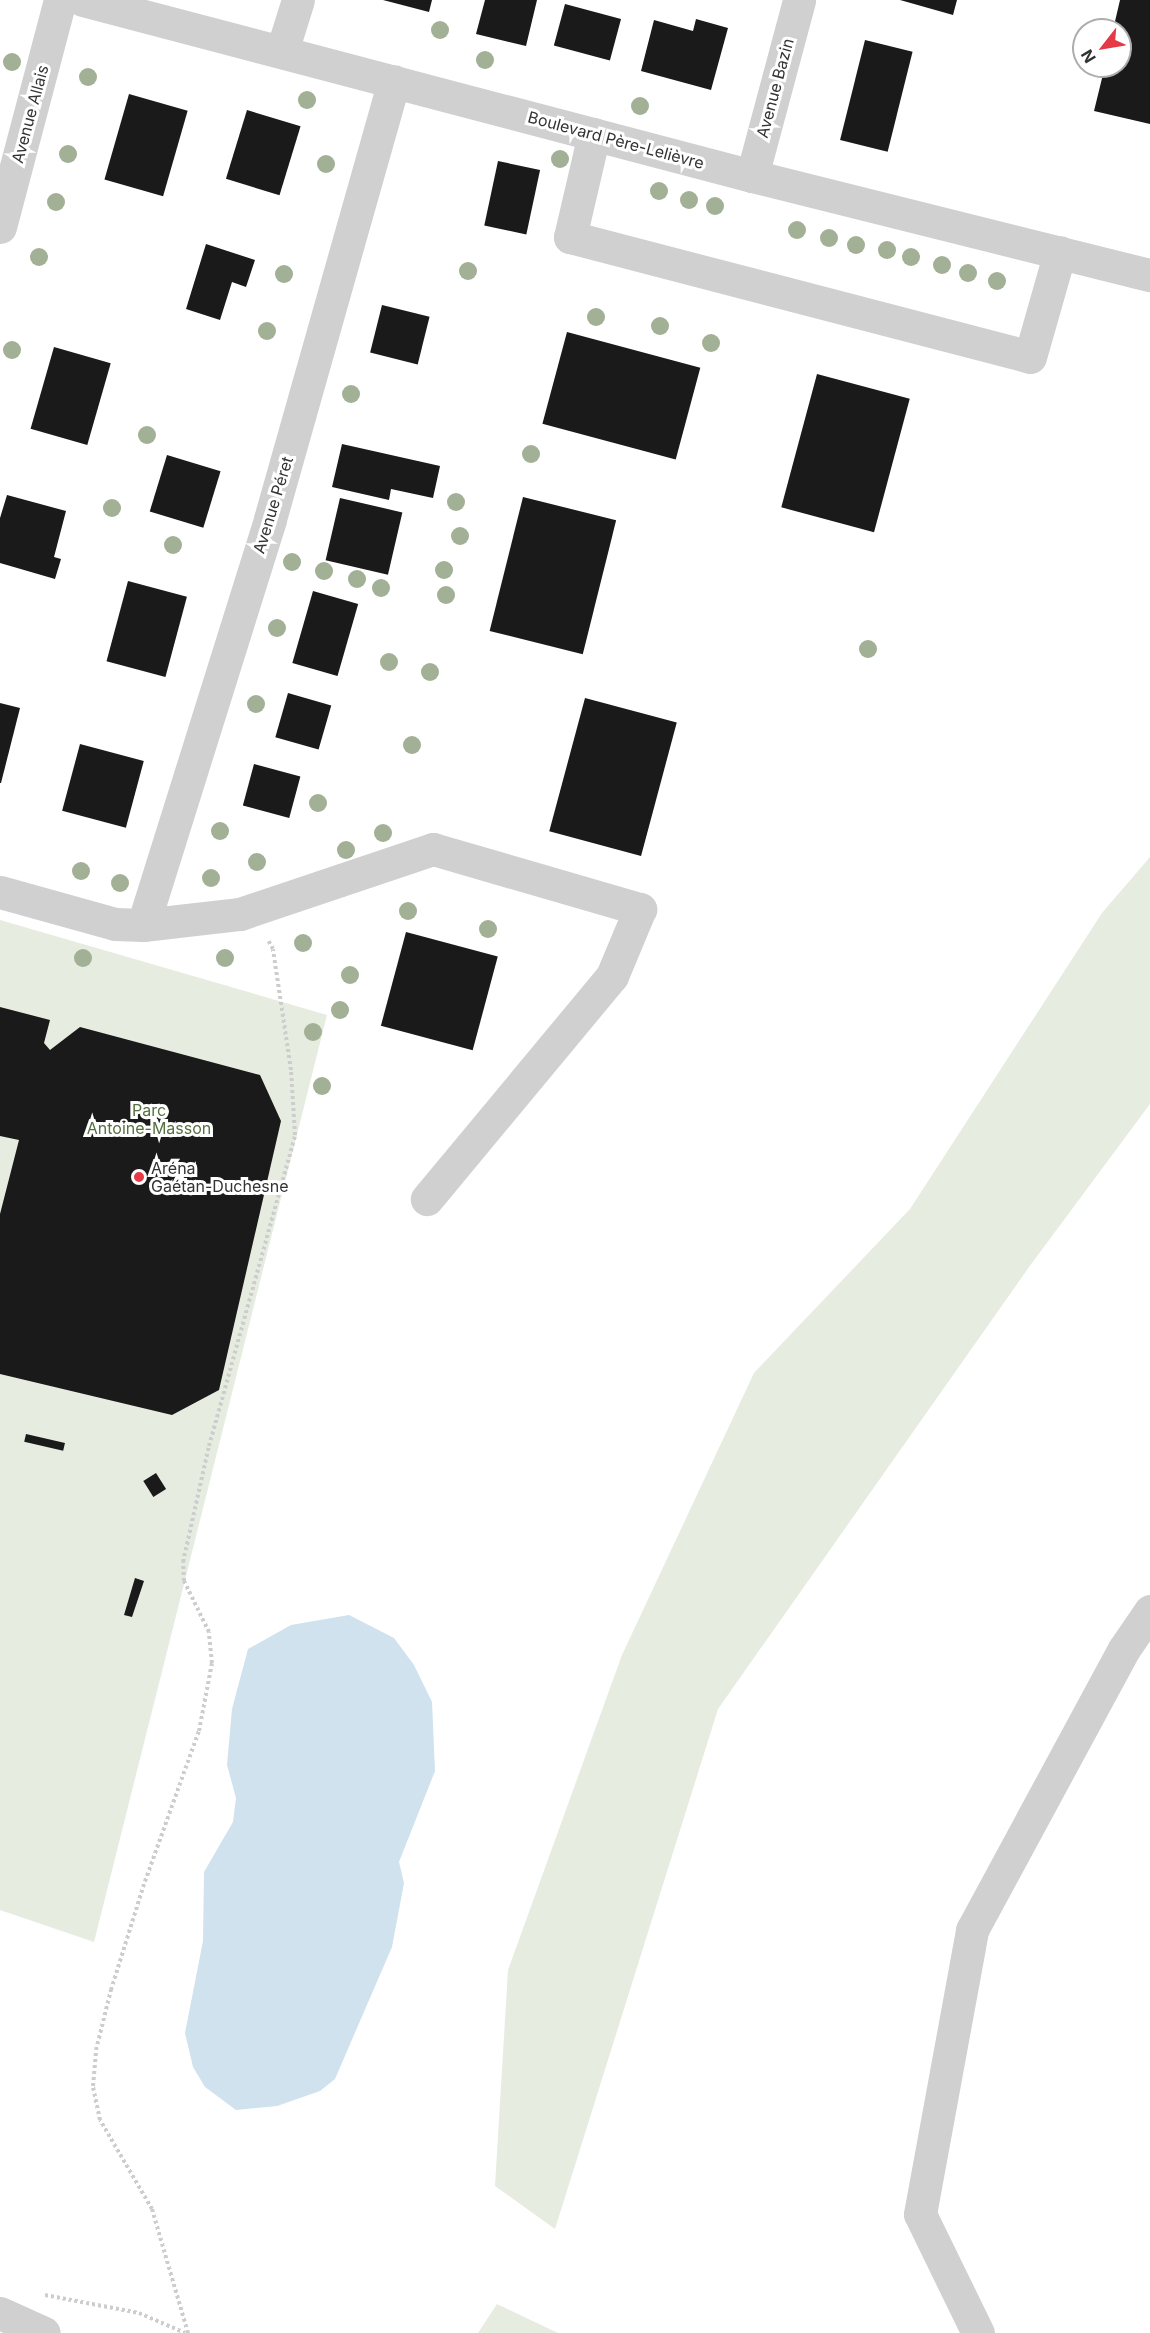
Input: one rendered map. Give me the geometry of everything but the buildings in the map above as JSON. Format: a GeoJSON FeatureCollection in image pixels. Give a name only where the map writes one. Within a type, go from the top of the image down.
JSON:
{"type":"FeatureCollection","features":[{"type":"Feature","properties":{"kind":"street","name":"Avenue Allais"},"geometry":{"type":"LineString","coordinates":[[0,227],[60,0]]}},
{"type":"Feature","properties":{"kind":"street","name":"Boulevard Père-Lelièvre"},"geometry":{"type":"LineString","coordinates":[[83,0],[752,176],[1150,275]]}},
{"type":"Feature","properties":{"kind":"street"},"geometry":{"type":"LineString","coordinates":[[282,51],[298,0]]}},
{"type":"Feature","properties":{"kind":"street","name":"Avenue Bazin"},"geometry":{"type":"LineString","coordinates":[[752,176],[798,0]]}},
{"type":"Feature","properties":{"kind":"street","name":"Avenue Péret"},"geometry":{"type":"LineString","coordinates":[[143,925],[270,519],[394,81]]}},
{"type":"Feature","properties":{"kind":"street"},"geometry":{"type":"LineString","coordinates":[[594,134],[570,237],[1030,357],[1060,252]]}},
{"type":"Feature","properties":{"kind":"street"},"geometry":{"type":"LineString","coordinates":[[0,892],[115,924],[250,925],[434,849],[640,909],[612,976],[427,1199]]}},
{"type":"Feature","properties":{"kind":"street"},"geometry":{"type":"LineString","coordinates":[[978,2333],[921,2214],[972,1930],[1124,1649],[1150,1611]]}},
{"type":"Feature","properties":{"kind":"street"},"geometry":{"type":"LineString","coordinates":[[5,2316],[44,2333]]}},
{"type":"Feature","properties":{"kind":"path"},"geometry":{"type":"LineString","coordinates":[[187,2333],[152,2209],[100,2120],[93,2086],[96,2050],[111,1990],[143,1887],[199,1731],[212,1663],[209,1632],[184,1581],[183,1562],[209,1446],[295,1135],[291,1070],[273,949],[267,938],[250,925]]}},
{"type":"Feature","properties":{"kind":"path"},"geometry":{"type":"LineString","coordinates":[[5,2316],[47,2294],[139,2313],[187,2333]]}},
{"type":"Feature","properties":{"kind":"green space"},"geometry":{"type":"Polygon","coordinates":[[[1150,857],[1150,1104],[1029,1267],[718,1709],[555,2229],[495,2186],[508,1970],[622,1655],[754,1373],[910,1209],[1102,913],[1150,857]]]}},
{"type":"Feature","properties":{"kind":"green space","name":"Parc Antoine-Masson"},"geometry":{"type":"Polygon","coordinates":[[[0,920],[327,1015],[94,1942],[0,1910],[0,920]]]}},
{"type":"Feature","properties":{"kind":"green space"},"geometry":{"type":"Polygon","coordinates":[[[497,2304],[558,2333],[478,2333],[497,2304]]]}},
{"type":"Feature","properties":{"kind":"water"},"geometry":{"type":"Polygon","coordinates":[[[349,1615],[394,1638],[414,1665],[432,1702],[435,1771],[399,1862],[404,1883],[392,1947],[335,2079],[320,2091],[277,2106],[236,2110],[205,2087],[193,2067],[185,2033],[203,1941],[204,1872],[233,1822],[236,1798],[227,1765],[232,1709],[248,1649],[291,1625],[349,1615]]]}},
{"type":"Feature","properties":{"kind":"place","name":"Aréna Gaétan-Duchesne"},"geometry":{"type":"Point","coordinates":[139,1177]}}]}
